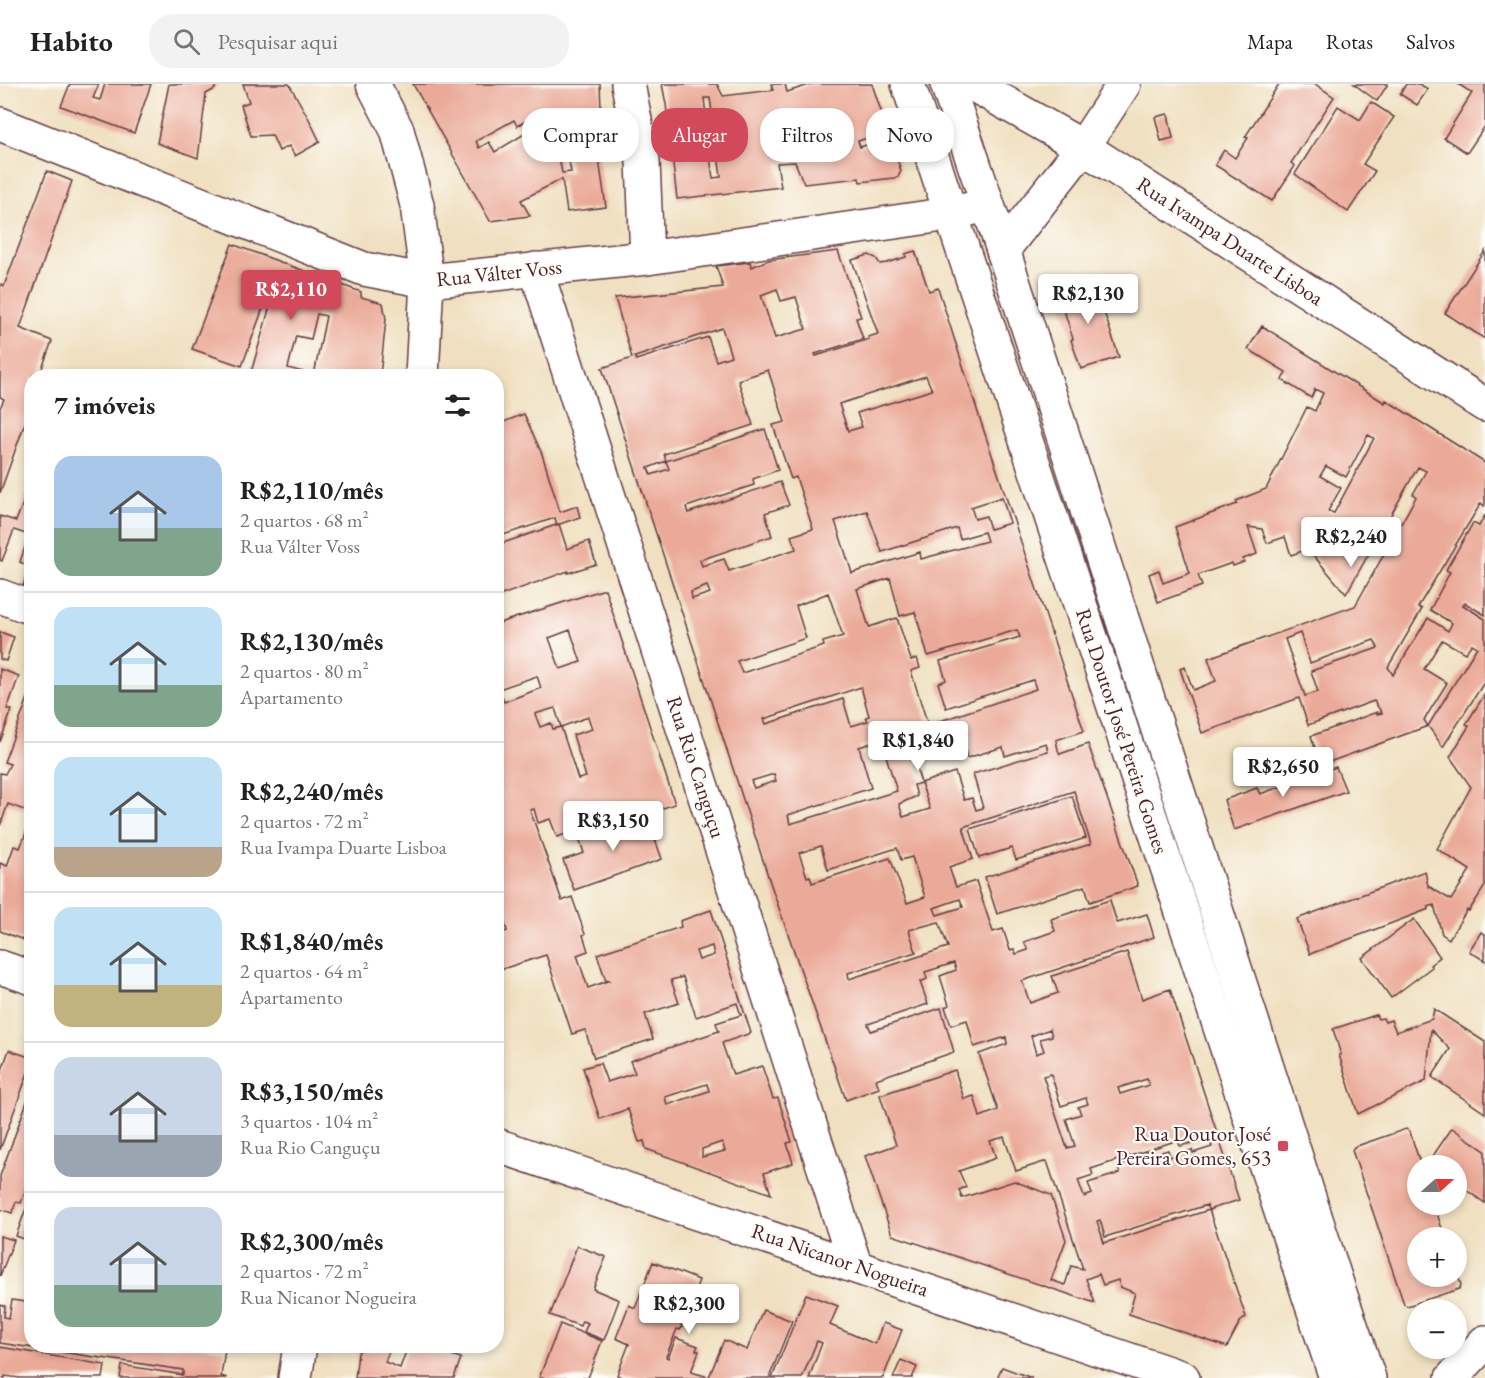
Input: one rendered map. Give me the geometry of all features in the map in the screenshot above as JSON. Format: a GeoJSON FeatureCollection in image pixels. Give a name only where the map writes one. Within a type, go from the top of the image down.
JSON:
{"type":"FeatureCollection","features":[{"type":"Feature","properties":{"kind":"street"},"geometry":{"type":"LineString","coordinates":[[372,84],[397,130],[417,205],[427,281],[422,369]]}},
{"type":"Feature","properties":{"kind":"street"},"geometry":{"type":"LineString","coordinates":[[628,84],[643,161],[647,258]]}},
{"type":"Feature","properties":{"kind":"street","name":"Rua Doutor José Pereira Gomes"},"geometry":{"type":"LineString","coordinates":[[908,84],[1336,1378]]}},
{"type":"Feature","properties":{"kind":"street","name":"Rua Doutor José Pereira Gomes"},"geometry":{"type":"LineString","coordinates":[[947,84],[1003,250],[1339,1290],[1370,1378]]}},
{"type":"Feature","properties":{"kind":"street","name":"Rua Ivampa Duarte Lisboa"},"geometry":{"type":"LineString","coordinates":[[972,84],[1083,147],[1485,405]]}},
{"type":"Feature","properties":{"kind":"street"},"geometry":{"type":"LineString","coordinates":[[1003,250],[1083,147],[1124,84]]}},
{"type":"Feature","properties":{"kind":"street","name":"Rua Válter Voss"},"geometry":{"type":"LineString","coordinates":[[0,124],[364,269],[427,281],[647,258],[951,214],[986,205]]}},
{"type":"Feature","properties":{"kind":"street","name":"Rua Rio Canguçu"},"geometry":{"type":"LineString","coordinates":[[536,269],[855,1265]]}},
{"type":"Feature","properties":{"kind":"street"},"geometry":{"type":"LineString","coordinates":[[0,596],[24,605]]}},
{"type":"Feature","properties":{"kind":"street"},"geometry":{"type":"LineString","coordinates":[[0,967],[24,975]]}},
{"type":"Feature","properties":{"kind":"street","name":"Rua Nicanor Nogueira"},"geometry":{"type":"LineString","coordinates":[[504,1148],[1183,1378]]}},
{"type":"Feature","properties":{"kind":"street"},"geometry":{"type":"LineString","coordinates":[[1452,1378],[1485,1342]]}},
{"type":"Feature","properties":{"kind":"street"},"geometry":{"type":"LineString","coordinates":[[295,1378],[299,1353]]}},
{"type":"Feature","properties":{"kind":"building"},"geometry":{"type":"Polygon","coordinates":[[[70,84],[99,84],[93,98],[100,100],[105,84],[151,84],[134,133],[61,106],[70,84]]]}},
{"type":"Feature","properties":{"kind":"building"},"geometry":{"type":"Polygon","coordinates":[[[169,84],[219,84],[206,94],[198,158],[157,143],[169,84]]]}},
{"type":"Feature","properties":{"kind":"building"},"geometry":{"type":"Polygon","coordinates":[[[243,84],[289,84],[320,142],[295,156],[289,146],[279,151],[272,135],[251,136],[241,105],[249,102],[243,84]]]}},
{"type":"Feature","properties":{"kind":"building"},"geometry":{"type":"Polygon","coordinates":[[[413,84],[600,84],[601,108],[522,108],[522,123],[517,126],[514,120],[476,141],[479,148],[489,142],[495,152],[522,135],[522,162],[560,162],[562,173],[571,172],[569,162],[599,162],[606,207],[567,212],[562,179],[521,200],[530,216],[490,221],[413,84]]]}},
{"type":"Feature","properties":{"kind":"building"},"geometry":{"type":"Polygon","coordinates":[[[662,84],[717,84],[723,96],[773,90],[771,84],[785,84],[787,92],[812,84],[872,84],[880,108],[866,108],[866,138],[858,141],[860,147],[866,145],[866,162],[898,162],[901,171],[898,177],[894,178],[860,182],[859,178],[804,184],[795,162],[777,163],[781,187],[677,199],[673,162],[711,162],[713,178],[721,177],[719,162],[748,162],[748,108],[711,108],[710,98],[704,98],[705,108],[666,108],[662,84]]]}},
{"type":"Feature","properties":{"kind":"building"},"geometry":{"type":"Polygon","coordinates":[[[1279,84],[1315,84],[1334,97],[1291,163],[1295,166],[1272,201],[1215,165],[1224,150],[1235,158],[1248,138],[1245,137],[1279,84]]]}},
{"type":"Feature","properties":{"kind":"building"},"geometry":{"type":"Polygon","coordinates":[[[1354,84],[1388,84],[1377,101],[1354,84]]]}},
{"type":"Feature","properties":{"kind":"building"},"geometry":{"type":"Polygon","coordinates":[[[1406,84],[1419,84],[1428,89],[1417,105],[1400,94],[1406,84]]]}},
{"type":"Feature","properties":{"kind":"building"},"geometry":{"type":"Polygon","coordinates":[[[1458,84],[1485,84],[1485,126],[1467,153],[1444,138],[1472,93],[1458,84]]]}},
{"type":"Feature","properties":{"kind":"building"},"geometry":{"type":"Polygon","coordinates":[[[1371,102],[1394,117],[1363,164],[1375,171],[1348,212],[1295,174],[1338,106],[1360,120],[1371,102]]]}},
{"type":"Feature","properties":{"kind":"building"},"geometry":{"type":"Polygon","coordinates":[[[1168,114],[1173,138],[1161,141],[1155,117],[1168,114]]]}},
{"type":"Feature","properties":{"kind":"building"},"geometry":{"type":"Polygon","coordinates":[[[47,171],[72,181],[20,328],[52,341],[42,369],[24,369],[24,426],[0,493],[0,408],[4,399],[0,397],[0,288],[1,284],[4,286],[47,171]]]}},
{"type":"Feature","properties":{"kind":"building"},"geometry":{"type":"Polygon","coordinates":[[[232,244],[361,292],[361,297],[383,303],[386,319],[381,369],[315,369],[326,316],[317,314],[311,339],[296,336],[288,368],[292,369],[252,369],[272,299],[267,297],[242,366],[192,349],[232,244]]]}},
{"type":"Feature","properties":{"kind":"building"},"geometry":{"type":"Polygon","coordinates":[[[838,251],[861,317],[856,318],[863,339],[815,354],[816,356],[878,334],[852,260],[869,255],[876,258],[880,264],[887,263],[906,257],[905,254],[915,251],[929,291],[938,288],[1084,731],[1056,740],[1058,750],[1060,754],[1088,744],[1138,886],[1090,902],[1085,886],[997,914],[985,877],[1091,844],[1074,791],[963,827],[973,859],[949,867],[956,887],[976,881],[993,932],[1003,929],[1010,950],[1014,949],[1016,954],[1028,950],[1024,942],[1055,931],[1051,919],[1110,900],[1117,923],[1147,914],[1154,937],[1022,981],[1030,1003],[1058,993],[1052,976],[1127,952],[1142,999],[1170,989],[1239,1200],[1208,1210],[1207,1205],[1105,1237],[1100,1220],[1097,1221],[1104,1243],[1209,1210],[1246,1317],[1240,1322],[1227,1347],[1129,1314],[1135,1293],[1120,1287],[1118,1280],[1103,1285],[1099,1274],[1086,1279],[1095,1303],[892,1235],[865,1156],[896,1145],[880,1095],[955,1070],[964,1099],[974,1096],[980,1117],[998,1110],[979,1054],[1007,1044],[1006,1037],[974,1047],[967,1020],[951,1025],[945,1007],[949,1005],[940,976],[956,970],[954,963],[925,972],[927,979],[920,982],[928,1004],[868,1024],[871,1031],[941,1008],[954,1052],[876,1079],[879,1088],[846,1100],[772,888],[602,368],[632,358],[615,298],[723,287],[716,266],[750,262],[752,267],[768,260],[838,251]],[[777,289],[761,295],[775,338],[806,329],[796,297],[781,301],[777,289]],[[722,328],[635,357],[636,360],[708,337],[716,361],[731,356],[722,328]],[[768,370],[738,380],[753,425],[664,454],[666,461],[765,429],[778,470],[753,479],[754,485],[686,507],[688,513],[780,482],[789,505],[765,513],[772,536],[700,560],[702,566],[724,559],[729,571],[796,549],[791,536],[813,529],[796,477],[791,479],[773,425],[785,422],[768,370]],[[926,376],[839,404],[848,431],[862,427],[857,413],[932,390],[926,376]],[[666,461],[648,468],[651,475],[669,469],[666,461]],[[1002,497],[971,507],[975,519],[986,516],[990,529],[1010,523],[1002,497]],[[867,511],[835,521],[852,573],[920,552],[921,559],[987,541],[984,532],[960,539],[957,528],[882,552],[867,511]],[[890,578],[857,589],[869,627],[897,618],[911,660],[917,658],[920,668],[911,671],[928,725],[1036,689],[1033,680],[946,708],[938,683],[946,680],[940,661],[1020,637],[1017,630],[928,656],[915,612],[900,616],[890,578]],[[707,586],[691,592],[692,599],[710,593],[707,586]],[[828,593],[796,606],[806,638],[737,661],[742,673],[824,646],[823,642],[843,636],[828,593]],[[861,687],[764,719],[766,724],[843,699],[851,726],[868,721],[866,717],[869,716],[861,687]],[[881,740],[859,747],[871,788],[788,815],[790,824],[897,791],[881,740]],[[962,740],[913,756],[921,783],[955,772],[964,800],[972,798],[976,810],[983,808],[973,774],[1048,751],[1046,743],[1005,756],[1003,747],[967,758],[962,740]],[[774,774],[751,781],[754,788],[776,781],[774,774]],[[921,783],[914,785],[917,796],[899,804],[903,817],[930,809],[921,783]],[[821,846],[799,853],[807,877],[810,876],[812,883],[890,858],[907,903],[925,897],[912,857],[901,860],[897,848],[828,870],[821,846]],[[960,899],[934,908],[937,915],[963,907],[960,899]],[[939,922],[909,930],[916,952],[848,973],[849,979],[948,947],[939,922]],[[1050,1029],[1031,1036],[1036,1054],[1044,1051],[1040,1039],[1052,1036],[1050,1029]],[[1051,1074],[1043,1076],[1067,1148],[1075,1146],[1066,1119],[1081,1114],[1078,1107],[1088,1104],[1086,1098],[1061,1106],[1051,1074]],[[1147,1079],[1118,1088],[1120,1094],[1149,1085],[1147,1079]],[[1004,1137],[990,1141],[996,1158],[959,1171],[966,1187],[959,1190],[962,1198],[1014,1181],[1051,1195],[1066,1240],[1051,1280],[1065,1285],[1071,1266],[1083,1269],[1047,1161],[1016,1171],[1004,1137]],[[1209,1138],[1180,1146],[1178,1140],[1091,1169],[1093,1175],[1078,1180],[1084,1197],[1092,1194],[1088,1183],[1120,1173],[1117,1167],[1168,1150],[1170,1157],[1212,1147],[1209,1138]]]}},
{"type":"Feature","properties":{"kind":"building"},"geometry":{"type":"Polygon","coordinates":[[[1485,251],[1485,339],[1445,313],[1485,251]]]}},
{"type":"Feature","properties":{"kind":"building"},"geometry":{"type":"Polygon","coordinates":[[[1093,279],[1119,357],[1081,369],[1058,291],[1093,279]]]}},
{"type":"Feature","properties":{"kind":"building"},"geometry":{"type":"Polygon","coordinates":[[[1262,326],[1385,403],[1386,400],[1485,463],[1485,504],[1484,506],[1481,503],[1418,607],[1422,609],[1388,667],[1393,675],[1428,618],[1448,631],[1452,623],[1430,610],[1450,572],[1446,570],[1473,523],[1479,526],[1485,515],[1485,615],[1465,603],[1463,605],[1485,619],[1485,681],[1443,747],[1428,726],[1310,769],[1306,752],[1315,748],[1311,736],[1377,712],[1377,714],[1382,713],[1374,701],[1308,725],[1299,698],[1202,733],[1180,669],[1185,667],[1193,690],[1216,681],[1208,658],[1355,606],[1416,497],[1413,494],[1426,471],[1418,467],[1346,594],[1308,549],[1291,555],[1285,537],[1267,543],[1262,529],[1248,527],[1257,554],[1233,566],[1232,563],[1198,575],[1202,586],[1158,602],[1149,574],[1159,570],[1163,583],[1190,573],[1175,527],[1237,504],[1236,501],[1266,489],[1307,407],[1315,411],[1323,393],[1315,389],[1311,398],[1282,380],[1286,372],[1248,349],[1262,326]],[[1368,435],[1346,477],[1326,466],[1320,476],[1341,488],[1328,511],[1334,513],[1374,438],[1368,435]],[[1300,633],[1285,639],[1305,696],[1318,692],[1311,671],[1378,648],[1374,640],[1310,663],[1300,633]],[[1442,640],[1424,669],[1447,683],[1424,720],[1428,726],[1477,647],[1472,644],[1465,653],[1442,640]]]}},
{"type":"Feature","properties":{"kind":"building"},"geometry":{"type":"Polygon","coordinates":[[[524,414],[542,454],[560,512],[577,506],[580,517],[559,524],[567,549],[589,541],[596,564],[568,573],[568,571],[504,594],[504,543],[557,525],[555,518],[504,535],[504,422],[524,414]]]}},
{"type":"Feature","properties":{"kind":"building"},"geometry":{"type":"Polygon","coordinates":[[[24,501],[24,533],[14,530],[2,561],[0,560],[0,516],[16,521],[24,501]]]}},
{"type":"Feature","properties":{"kind":"building"},"geometry":{"type":"Polygon","coordinates":[[[24,550],[24,564],[20,562],[24,550]]]}},
{"type":"Feature","properties":{"kind":"building"},"geometry":{"type":"Polygon","coordinates":[[[605,589],[675,804],[645,814],[642,807],[628,814],[557,837],[550,819],[538,823],[534,809],[530,810],[562,901],[572,897],[585,934],[583,935],[588,951],[577,955],[588,988],[610,980],[606,981],[597,954],[681,927],[680,921],[711,910],[751,1033],[722,1043],[733,1075],[762,1066],[773,1099],[778,1098],[792,1142],[787,1143],[793,1163],[764,1173],[771,1194],[646,1149],[644,1141],[639,1142],[628,1109],[600,1119],[583,1068],[600,1063],[607,1082],[635,1073],[630,1061],[719,1031],[716,1023],[741,1015],[737,1003],[696,1017],[683,977],[671,980],[679,1003],[645,1014],[653,1039],[594,1058],[585,1030],[572,1034],[546,955],[504,968],[504,932],[507,931],[505,924],[504,702],[541,688],[537,676],[504,687],[504,621],[605,589]],[[570,630],[549,638],[560,669],[581,662],[570,630]],[[555,708],[535,714],[540,727],[551,723],[553,729],[561,727],[555,708]],[[588,717],[561,727],[578,779],[586,777],[573,735],[592,729],[588,717]],[[712,946],[696,951],[699,960],[714,955],[712,946]],[[707,1084],[665,1097],[667,1105],[709,1091],[707,1084]],[[722,1142],[702,1149],[702,1157],[725,1151],[722,1142]]]}},
{"type":"Feature","properties":{"kind":"building"},"geometry":{"type":"Polygon","coordinates":[[[0,632],[14,637],[6,661],[0,659],[0,632]]]}},
{"type":"Feature","properties":{"kind":"building"},"geometry":{"type":"Polygon","coordinates":[[[0,669],[19,676],[7,709],[12,710],[0,742],[0,669]]]}},
{"type":"Feature","properties":{"kind":"building"},"geometry":{"type":"Polygon","coordinates":[[[1485,694],[1485,886],[1469,911],[1467,910],[1449,939],[1442,934],[1434,905],[1428,907],[1429,909],[1310,954],[1297,919],[1425,871],[1428,886],[1451,900],[1470,870],[1437,849],[1471,787],[1450,757],[1469,726],[1466,724],[1485,694]]]}},
{"type":"Feature","properties":{"kind":"building"},"geometry":{"type":"Polygon","coordinates":[[[24,709],[24,810],[8,804],[0,826],[0,773],[5,774],[10,764],[4,762],[24,709]]]}},
{"type":"Feature","properties":{"kind":"building"},"geometry":{"type":"Polygon","coordinates":[[[1336,767],[1346,791],[1234,830],[1224,800],[1257,788],[1260,794],[1336,767]]]}},
{"type":"Feature","properties":{"kind":"building"},"geometry":{"type":"Polygon","coordinates":[[[1072,796],[1086,838],[1016,860],[1012,848],[979,858],[970,829],[1072,796]]]}},
{"type":"Feature","properties":{"kind":"building"},"geometry":{"type":"Polygon","coordinates":[[[646,814],[662,859],[574,890],[563,860],[584,853],[579,838],[646,814]]]}},
{"type":"Feature","properties":{"kind":"building"},"geometry":{"type":"Polygon","coordinates":[[[24,838],[24,940],[0,931],[0,863],[7,866],[14,846],[20,848],[24,838]]]}},
{"type":"Feature","properties":{"kind":"building"},"geometry":{"type":"Polygon","coordinates":[[[1414,919],[1440,957],[1430,965],[1432,967],[1391,998],[1362,958],[1414,919]]]}},
{"type":"Feature","properties":{"kind":"building"},"geometry":{"type":"Polygon","coordinates":[[[1481,932],[1485,934],[1485,961],[1469,951],[1481,932]]]}},
{"type":"Feature","properties":{"kind":"building"},"geometry":{"type":"Polygon","coordinates":[[[1434,1009],[1485,1042],[1485,1113],[1432,1077],[1450,1049],[1431,1030],[1426,1081],[1358,1114],[1333,1029],[1376,1015],[1378,1019],[1383,1018],[1385,1022],[1391,1020],[1396,1032],[1432,1019],[1434,1009]]]}},
{"type":"Feature","properties":{"kind":"building"},"geometry":{"type":"Polygon","coordinates":[[[9,1050],[24,1055],[24,1084],[0,1150],[0,1076],[9,1050]]]}},
{"type":"Feature","properties":{"kind":"building"},"geometry":{"type":"Polygon","coordinates":[[[24,1110],[24,1195],[21,1203],[16,1202],[12,1213],[0,1209],[0,1176],[24,1110]]]}},
{"type":"Feature","properties":{"kind":"building"},"geometry":{"type":"Polygon","coordinates":[[[1452,1128],[1485,1151],[1485,1203],[1467,1191],[1467,1155],[1433,1155],[1452,1128]]]}},
{"type":"Feature","properties":{"kind":"building"},"geometry":{"type":"Polygon","coordinates":[[[1406,1129],[1410,1132],[1417,1155],[1407,1155],[1407,1215],[1438,1215],[1441,1227],[1407,1227],[1407,1287],[1460,1287],[1459,1289],[1428,1299],[1407,1299],[1407,1306],[1404,1304],[1352,1150],[1354,1147],[1406,1129]]]}},
{"type":"Feature","properties":{"kind":"building"},"geometry":{"type":"Polygon","coordinates":[[[24,1214],[24,1239],[16,1236],[24,1214]]]}},
{"type":"Feature","properties":{"kind":"building"},"geometry":{"type":"Polygon","coordinates":[[[0,1236],[14,1240],[0,1276],[0,1236]]]}},
{"type":"Feature","properties":{"kind":"building"},"geometry":{"type":"Polygon","coordinates":[[[577,1246],[606,1257],[593,1289],[619,1300],[604,1340],[584,1332],[588,1323],[582,1321],[580,1326],[550,1315],[577,1246]]]}},
{"type":"Feature","properties":{"kind":"building"},"geometry":{"type":"Polygon","coordinates":[[[653,1262],[699,1280],[680,1330],[677,1329],[666,1357],[668,1358],[676,1338],[698,1346],[696,1350],[699,1351],[691,1372],[709,1377],[724,1340],[747,1350],[763,1310],[792,1321],[769,1378],[624,1378],[617,1375],[629,1344],[616,1338],[629,1305],[635,1308],[653,1262]]]}},
{"type":"Feature","properties":{"kind":"building"},"geometry":{"type":"Polygon","coordinates":[[[806,1294],[838,1306],[830,1325],[875,1344],[883,1323],[902,1330],[883,1378],[809,1378],[822,1343],[817,1341],[802,1378],[772,1378],[806,1294]]]}},
{"type":"Feature","properties":{"kind":"building"},"geometry":{"type":"Polygon","coordinates":[[[12,1300],[24,1302],[24,1347],[0,1343],[0,1305],[5,1306],[4,1317],[9,1318],[12,1300]]]}},
{"type":"Feature","properties":{"kind":"building"},"geometry":{"type":"Polygon","coordinates":[[[560,1324],[602,1341],[588,1378],[539,1378],[560,1324]]]}},
{"type":"Feature","properties":{"kind":"building"},"geometry":{"type":"Polygon","coordinates":[[[0,1347],[24,1351],[24,1353],[105,1365],[103,1378],[5,1376],[5,1378],[0,1378],[0,1347]]]}},
{"type":"Feature","properties":{"kind":"building"},"geometry":{"type":"Polygon","coordinates":[[[68,1353],[225,1353],[221,1376],[227,1378],[120,1378],[122,1365],[183,1375],[183,1370],[68,1353]]]}},
{"type":"Feature","properties":{"kind":"building"},"geometry":{"type":"Polygon","coordinates":[[[358,1353],[388,1353],[385,1362],[400,1368],[405,1353],[445,1353],[461,1358],[454,1378],[355,1378],[358,1353]]]}},
{"type":"Feature","properties":{"kind":"building"},"geometry":{"type":"Polygon","coordinates":[[[901,1360],[917,1367],[912,1378],[893,1378],[901,1360]]]}},
{"type":"Feature","properties":{"kind":"building"},"geometry":{"type":"Polygon","coordinates":[[[1002,1367],[1032,1378],[997,1378],[1002,1367]]]}},
{"type":"Feature","properties":{"kind":"place","name":"Rua Doutor José Pereira Gomes, 653"},"geometry":{"type":"Point","coordinates":[1283,1146]}}]}
